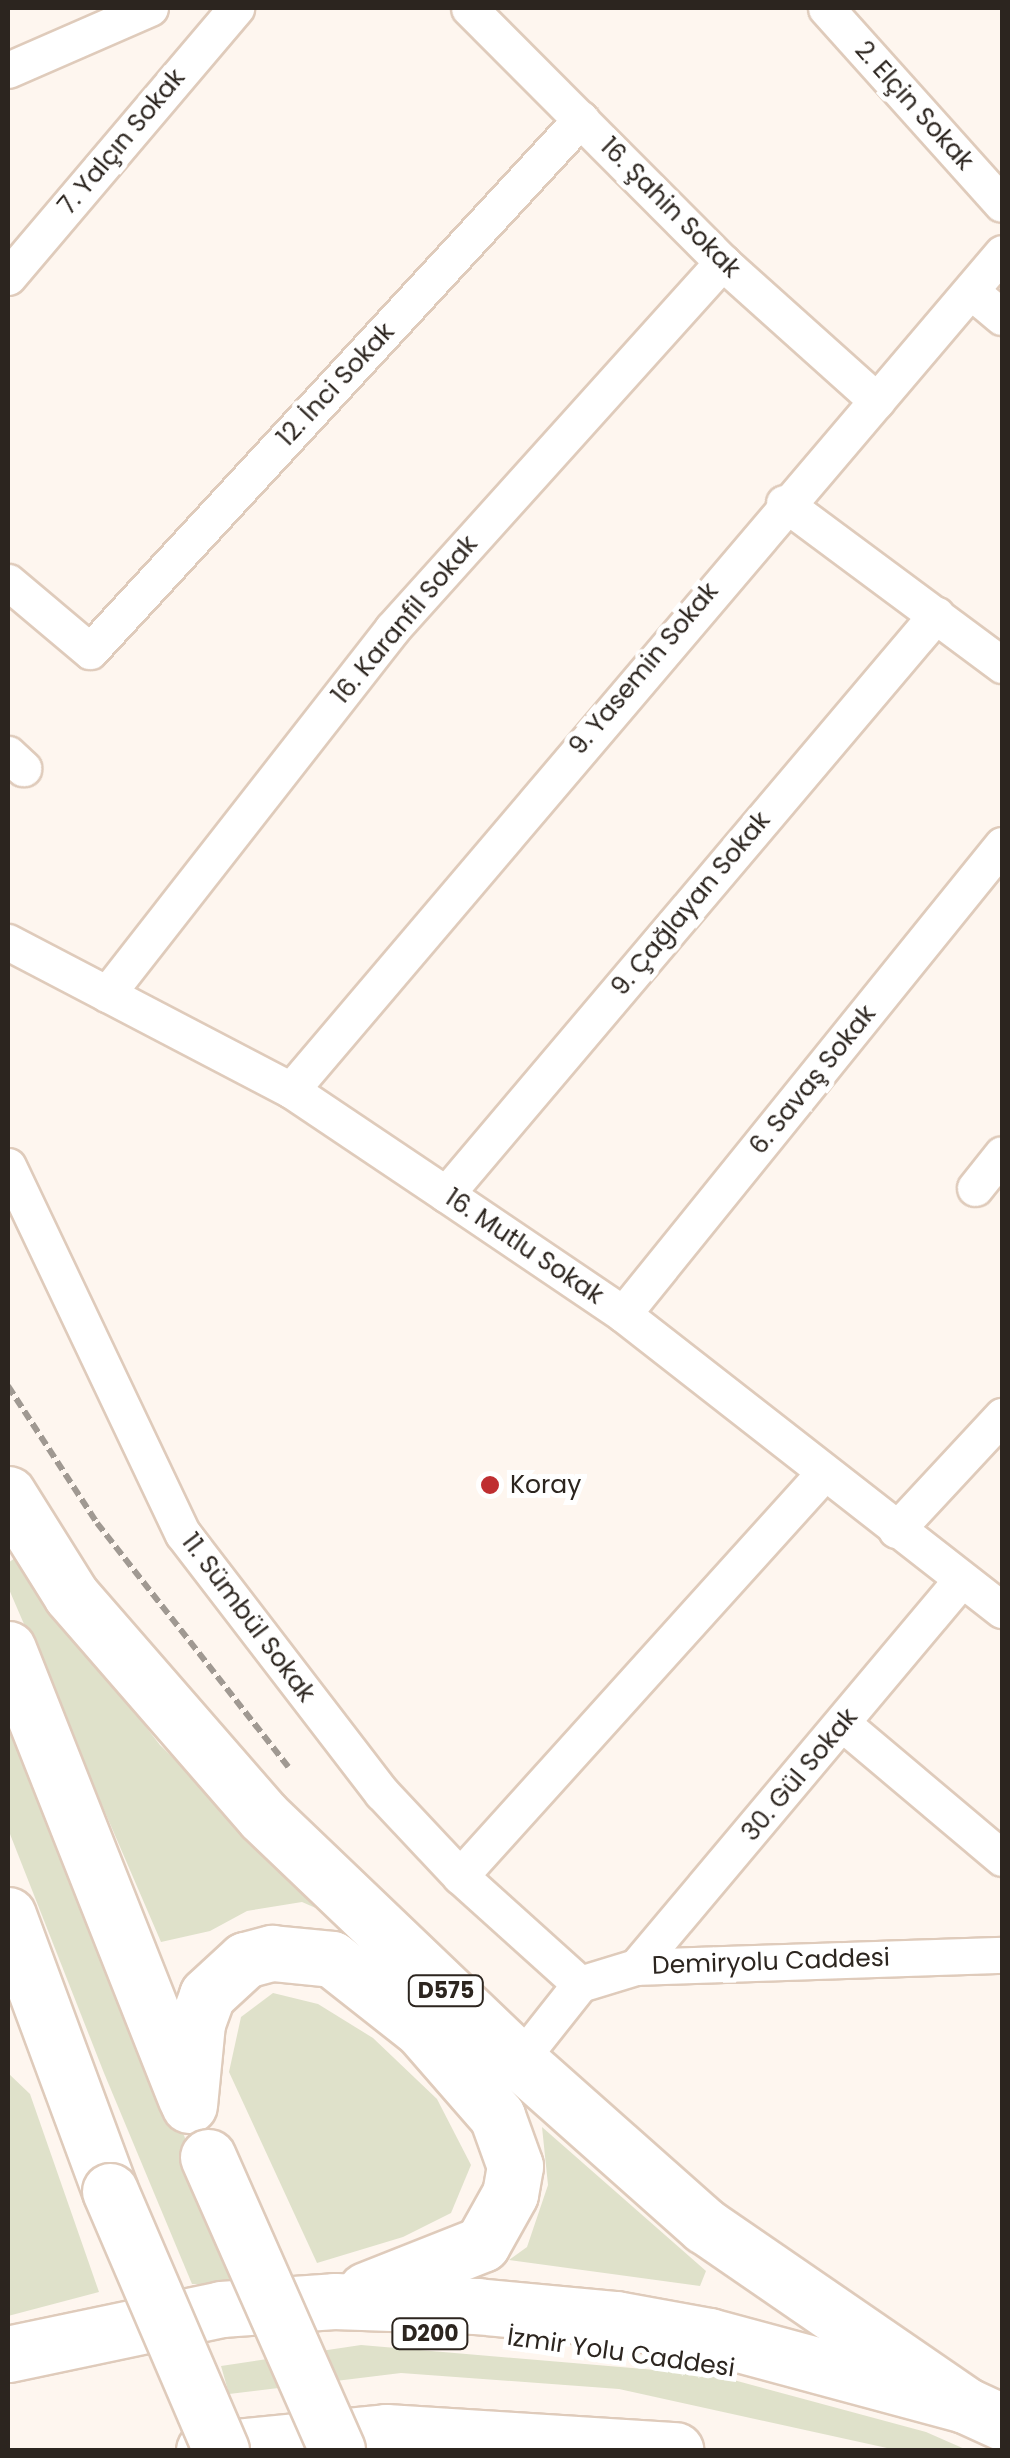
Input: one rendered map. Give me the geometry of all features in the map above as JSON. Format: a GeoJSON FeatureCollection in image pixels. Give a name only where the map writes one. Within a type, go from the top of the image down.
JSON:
{"type":"FeatureCollection","features":[{"type":"Feature","properties":{"kind":"highway","name":"D575"},"geometry":{"type":"LineString","coordinates":[[8,1494],[71,1595],[263,1816],[518,2061],[705,2226],[984,2426]]}},
{"type":"Feature","properties":{"kind":"highway"},"geometry":{"type":"LineString","coordinates":[[8,1648],[208,2156],[362,2441]]}},
{"type":"Feature","properties":{"kind":"highway"},"geometry":{"type":"LineString","coordinates":[[8,1916],[102,2170],[221,2450]]}},
{"type":"Feature","properties":{"kind":"highway"},"geometry":{"type":"LineString","coordinates":[[189,2106],[197,2023],[207,1996],[235,1967],[272,1952],[332,1958],[421,2029],[496,2116],[515,2166],[501,2218],[482,2244],[454,2261],[334,2301]]}},
{"type":"Feature","properties":{"kind":"highway"},"geometry":{"type":"LineString","coordinates":[[8,2036],[102,2170]]}},
{"type":"Feature","properties":{"kind":"highway"},"geometry":{"type":"LineString","coordinates":[[8,2354],[221,2309],[334,2301],[616,2319],[801,2362],[984,2426]]}},
{"type":"Feature","properties":{"kind":"highway","name":"İzmir Yolu Caddesi"},"geometry":{"type":"LineString","coordinates":[[8,2388],[223,2343],[376,2332],[502,2336],[746,2369],[984,2426]]}},
{"type":"Feature","properties":{"kind":"highway"},"geometry":{"type":"LineString","coordinates":[[204,2450],[546,2437],[675,2450]]}},
{"type":"Feature","properties":{"kind":"highway"},"geometry":{"type":"LineString","coordinates":[[362,2441],[477,2450]]}},
{"type":"Feature","properties":{"kind":"street"},"geometry":{"type":"LineString","coordinates":[[8,70],[150,8]]}},
{"type":"Feature","properties":{"kind":"street","name":"7. Yalçın Sokak"},"geometry":{"type":"LineString","coordinates":[[8,277],[236,8]]}},
{"type":"Feature","properties":{"kind":"street","name":"16. Şahin Sokak"},"geometry":{"type":"LineString","coordinates":[[469,8],[722,262],[877,401]]}},
{"type":"Feature","properties":{"kind":"street","name":"2. Elçin Sokak"},"geometry":{"type":"LineString","coordinates":[[826,8],[1002,204]]}},
{"type":"Feature","properties":{"kind":"street","name":"12. İnci Sokak"},"geometry":{"type":"LineString","coordinates":[[8,582],[90,651],[581,119]]}},
{"type":"Feature","properties":{"kind":"street","name":"9. Yasemin Sokak"},"geometry":{"type":"LineString","coordinates":[[291,1090],[784,503],[877,401],[1002,253]]}},
{"type":"Feature","properties":{"kind":"street","name":"16. Karanfil Sokak"},"geometry":{"type":"LineString","coordinates":[[107,994],[392,628],[722,262]]}},
{"type":"Feature","properties":{"kind":"street"},"geometry":{"type":"LineString","coordinates":[[972,292],[1002,317]]}},
{"type":"Feature","properties":{"kind":"street"},"geometry":{"type":"LineString","coordinates":[[784,503],[1002,665]]}},
{"type":"Feature","properties":{"kind":"street","name":"9. Çağlayan Sokak"},"geometry":{"type":"LineString","coordinates":[[446,1194],[936,615]]}},
{"type":"Feature","properties":{"kind":"street","name":"6. Savaş Sokak"},"geometry":{"type":"LineString","coordinates":[[623,1314],[1002,845]]}},
{"type":"Feature","properties":{"kind":"street","name":"16. Mutlu Sokak"},"geometry":{"type":"LineString","coordinates":[[8,942],[291,1090],[446,1194],[623,1314],[1002,1610]]}},
{"type":"Feature","properties":{"kind":"street"},"geometry":{"type":"LineString","coordinates":[[975,1188],[1002,1154]]}},
{"type":"Feature","properties":{"kind":"street","name":"11. Sümbül Sokak"},"geometry":{"type":"LineString","coordinates":[[8,1166],[182,1534],[382,1793],[460,1876],[580,1984]]}},
{"type":"Feature","properties":{"kind":"street"},"geometry":{"type":"LineString","coordinates":[[896,1530],[1002,1416]]}},
{"type":"Feature","properties":{"kind":"street"},"geometry":{"type":"LineString","coordinates":[[460,1876],[823,1474]]}},
{"type":"Feature","properties":{"kind":"street","name":"30. Gül Sokak"},"geometry":{"type":"LineString","coordinates":[[636,1967],[960,1580]]}},
{"type":"Feature","properties":{"kind":"street"},"geometry":{"type":"LineString","coordinates":[[843,1724],[1002,1858]]}},
{"type":"Feature","properties":{"kind":"street","name":"Demiryolu Caddesi"},"geometry":{"type":"LineString","coordinates":[[580,1984],[636,1967],[1001,1956]]}},
{"type":"Feature","properties":{"kind":"street"},"geometry":{"type":"LineString","coordinates":[[518,2061],[580,1984]]}},
{"type":"Feature","properties":{"kind":"path"},"geometry":{"type":"LineString","coordinates":[[8,1386],[97,1523],[300,1782]]}},
{"type":"Feature","properties":{"kind":"green space"},"geometry":{"type":"Polygon","coordinates":[[[15,1558],[160,1745],[334,1916],[302,1902],[247,1911],[210,1931],[161,1942],[8,1587],[8,1563],[15,1558]]]}},
{"type":"Feature","properties":{"kind":"green space"},"geometry":{"type":"Polygon","coordinates":[[[8,1704],[244,2284],[192,2284],[104,2073],[8,1829],[8,1704]]]}},
{"type":"Feature","properties":{"kind":"green space"},"geometry":{"type":"Polygon","coordinates":[[[273,1993],[318,2004],[373,2038],[437,2099],[471,2165],[451,2213],[403,2237],[317,2263],[229,2072],[241,2017],[273,1993]]]}},
{"type":"Feature","properties":{"kind":"green space"},"geometry":{"type":"Polygon","coordinates":[[[8,2073],[30,2094],[99,2292],[8,2316],[8,2073]]]}},
{"type":"Feature","properties":{"kind":"green space"},"geometry":{"type":"Polygon","coordinates":[[[542,2127],[706,2271],[700,2286],[509,2260],[527,2247],[548,2185],[542,2127]]]}},
{"type":"Feature","properties":{"kind":"green space"},"geometry":{"type":"Polygon","coordinates":[[[361,2345],[715,2375],[926,2432],[967,2450],[896,2450],[619,2389],[401,2373],[229,2394],[221,2366],[361,2345]]]}},
{"type":"Feature","properties":{"kind":"place","name":"Koray"},"geometry":{"type":"Point","coordinates":[490,1485]}}]}
